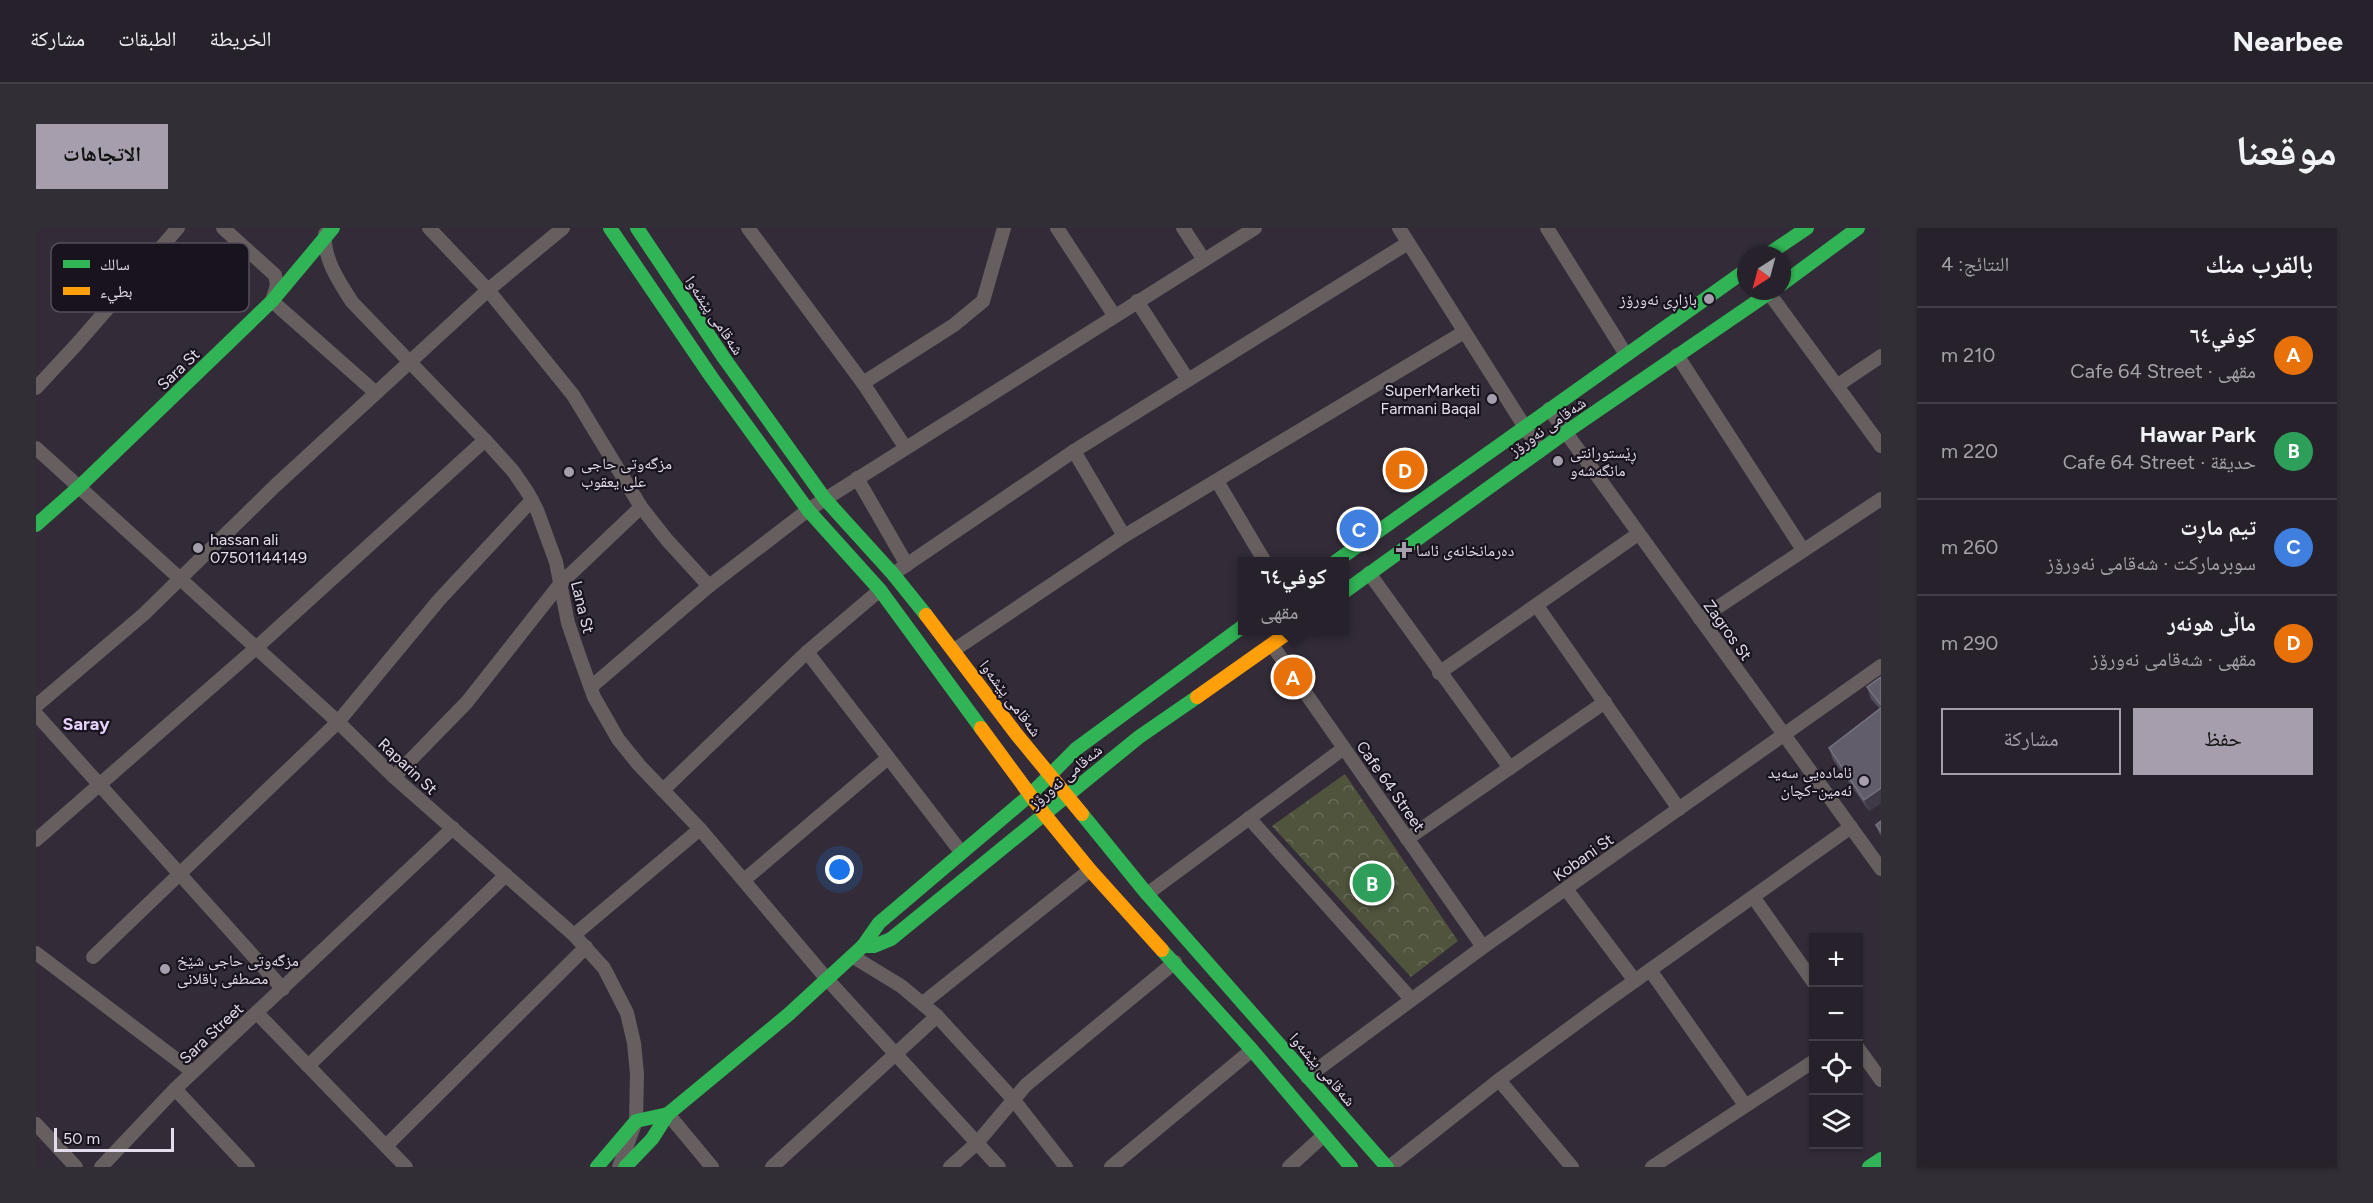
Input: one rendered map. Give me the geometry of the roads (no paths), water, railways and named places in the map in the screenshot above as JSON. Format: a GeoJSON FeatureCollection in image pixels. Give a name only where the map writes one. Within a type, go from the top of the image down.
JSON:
{"type":"FeatureCollection","features":[{"type":"Feature","properties":{"kind":"main road"},"geometry":{"type":"LineString","coordinates":[[610,228],[712,378],[808,510],[880,590],[1045,815],[1090,870],[1252,1050],[1351,1167]]}},
{"type":"Feature","properties":{"kind":"main road","name":"شەقامی پێشەوا"},"geometry":{"type":"LineString","coordinates":[[637,228],[724,358],[825,499],[893,574],[1147,894],[1388,1167]]}},
{"type":"Feature","properties":{"kind":"main road"},"geometry":{"type":"LineString","coordinates":[[1791,277],[1858,228]]}},
{"type":"Feature","properties":{"kind":"main road"},"geometry":{"type":"LineString","coordinates":[[1780,246],[1805,229]]}},
{"type":"Feature","properties":{"kind":"main road","name":"Sara St"},"geometry":{"type":"LineString","coordinates":[[36,525],[79,487],[272,301],[327,232]]}},
{"type":"Feature","properties":{"kind":"main road","name":"شەقامی نەورۆز"},"geometry":{"type":"LineString","coordinates":[[1341,557],[1526,428],[1625,353],[1737,276]]}},
{"type":"Feature","properties":{"kind":"main road","name":"شەقامی نەورۆز"},"geometry":{"type":"LineString","coordinates":[[1349,587],[1566,432],[1758,300]]}},
{"type":"Feature","properties":{"kind":"main road","name":"شەقامی نەورۆز"},"geometry":{"type":"LineString","coordinates":[[625,1167],[652,1139],[668,1114],[789,1014],[863,946],[879,923],[1030,795],[1076,749],[1238,630]]}},
{"type":"Feature","properties":{"kind":"main road","name":"شەقامی نەورۆز"},"geometry":{"type":"LineString","coordinates":[[863,946],[874,946],[891,939],[1139,737],[1285,635]]}},
{"type":"Feature","properties":{"kind":"main road","name":"شەقامی نەورۆز"},"geometry":{"type":"LineString","coordinates":[[636,1121],[668,1114]]}},
{"type":"Feature","properties":{"kind":"main road"},"geometry":{"type":"LineString","coordinates":[[597,1167],[636,1121]]}},
{"type":"Feature","properties":{"kind":"main road"},"geometry":{"type":"LineString","coordinates":[[1869,1167],[1881,1159]]}},
{"type":"Feature","properties":{"kind":"street"},"geometry":{"type":"LineString","coordinates":[[165,243],[178,228]]}},
{"type":"Feature","properties":{"kind":"street"},"geometry":{"type":"LineString","coordinates":[[223,228],[240,243]]}},
{"type":"Feature","properties":{"kind":"street"},"geometry":{"type":"LineString","coordinates":[[429,228],[488,290],[573,395],[641,507],[667,540],[709,586]]}},
{"type":"Feature","properties":{"kind":"street"},"geometry":{"type":"LineString","coordinates":[[36,706],[108,646],[180,580],[276,485],[488,290],[563,228]]}},
{"type":"Feature","properties":{"kind":"street"},"geometry":{"type":"LineString","coordinates":[[748,228],[863,384],[905,447]]}},
{"type":"Feature","properties":{"kind":"street"},"geometry":{"type":"LineString","coordinates":[[863,384],[954,325],[984,301],[1004,228]]}},
{"type":"Feature","properties":{"kind":"street"},"geometry":{"type":"LineString","coordinates":[[1057,228],[1114,315]]}},
{"type":"Feature","properties":{"kind":"street"},"geometry":{"type":"LineString","coordinates":[[1183,228],[1204,260]]}},
{"type":"Feature","properties":{"kind":"street"},"geometry":{"type":"LineString","coordinates":[[591,687],[709,586],[808,510],[1137,300],[1255,228]]}},
{"type":"Feature","properties":{"kind":"street"},"geometry":{"type":"LineString","coordinates":[[1399,228],[1540,451]]}},
{"type":"Feature","properties":{"kind":"street"},"geometry":{"type":"LineString","coordinates":[[1564,228],[1550,232],[1625,353]]}},
{"type":"Feature","properties":{"kind":"street","name":"Lana St"},"geometry":{"type":"LineString","coordinates":[[327,232],[338,280],[352,302],[485,440],[513,471],[532,500],[556,562],[568,623],[591,687],[618,739],[700,829],[826,978],[999,1167]]}},
{"type":"Feature","properties":{"kind":"street"},"geometry":{"type":"LineString","coordinates":[[893,574],[1074,451],[1408,243]]}},
{"type":"Feature","properties":{"kind":"street"},"geometry":{"type":"LineString","coordinates":[[249,252],[275,275],[277,285],[272,301],[376,393]]}},
{"type":"Feature","properties":{"kind":"street"},"geometry":{"type":"LineString","coordinates":[[1137,300],[1188,381]]}},
{"type":"Feature","properties":{"kind":"street"},"geometry":{"type":"LineString","coordinates":[[1776,300],[1881,446]]}},
{"type":"Feature","properties":{"kind":"street"},"geometry":{"type":"LineString","coordinates":[[36,388],[105,312]]}},
{"type":"Feature","properties":{"kind":"street"},"geometry":{"type":"LineString","coordinates":[[954,650],[1124,536],[1464,332]]}},
{"type":"Feature","properties":{"kind":"street"},"geometry":{"type":"LineString","coordinates":[[1677,356],[1803,550]]}},
{"type":"Feature","properties":{"kind":"street"},"geometry":{"type":"LineString","coordinates":[[1838,386],[1881,356]]}},
{"type":"Feature","properties":{"kind":"street","name":"Zagros St"},"geometry":{"type":"LineString","coordinates":[[1549,410],[1881,869]]}},
{"type":"Feature","properties":{"kind":"street"},"geometry":{"type":"LineString","coordinates":[[36,840],[256,648],[485,440]]}},
{"type":"Feature","properties":{"kind":"street","name":"Raparin St"},"geometry":{"type":"LineString","coordinates":[[36,448],[338,722],[394,777],[574,935],[604,969],[627,1013],[634,1043],[637,1074],[636,1121],[619,1167]]}},
{"type":"Feature","properties":{"kind":"street"},"geometry":{"type":"LineString","coordinates":[[1074,451],[1124,536]]}},
{"type":"Feature","properties":{"kind":"street"},"geometry":{"type":"LineString","coordinates":[[857,478],[906,565]]}},
{"type":"Feature","properties":{"kind":"street"},"geometry":{"type":"LineString","coordinates":[[1217,481],[1263,557]]}},
{"type":"Feature","properties":{"kind":"street"},"geometry":{"type":"LineString","coordinates":[[93,957],[338,722],[439,600],[532,500]]}},
{"type":"Feature","properties":{"kind":"street"},"geometry":{"type":"LineString","coordinates":[[1700,619],[1881,500]]}},
{"type":"Feature","properties":{"kind":"street"},"geometry":{"type":"LineString","coordinates":[[394,777],[467,702],[560,584],[641,507]]}},
{"type":"Feature","properties":{"kind":"street"},"geometry":{"type":"LineString","coordinates":[[1439,673],[1638,534]]}},
{"type":"Feature","properties":{"kind":"street"},"geometry":{"type":"LineString","coordinates":[[1369,573],[1439,673],[1510,768]]}},
{"type":"Feature","properties":{"kind":"street"},"geometry":{"type":"LineString","coordinates":[[663,790],[807,652],[880,590]]}},
{"type":"Feature","properties":{"kind":"street"},"geometry":{"type":"LineString","coordinates":[[1538,606],[1679,809]]}},
{"type":"Feature","properties":{"kind":"street","name":"Cafe 64 Street"},"geometry":{"type":"LineString","coordinates":[[1272,645],[1483,947]]}},
{"type":"Feature","properties":{"kind":"street"},"geometry":{"type":"LineString","coordinates":[[807,652],[961,852]]}},
{"type":"Feature","properties":{"kind":"street","name":"Kobani St"},"geometry":{"type":"LineString","coordinates":[[1307,1077],[1410,999],[1881,666]]}},
{"type":"Feature","properties":{"kind":"street"},"geometry":{"type":"LineString","coordinates":[[1407,838],[1605,702]]}},
{"type":"Feature","properties":{"kind":"street"},"geometry":{"type":"LineString","coordinates":[[36,714],[283,989]]}},
{"type":"Feature","properties":{"kind":"street"},"geometry":{"type":"LineString","coordinates":[[1147,894],[1344,748]]}},
{"type":"Feature","properties":{"kind":"street"},"geometry":{"type":"LineString","coordinates":[[744,880],[888,758]]}},
{"type":"Feature","properties":{"kind":"street"},"geometry":{"type":"LineString","coordinates":[[1249,818],[1410,999]]}},
{"type":"Feature","properties":{"kind":"street"},"geometry":{"type":"LineString","coordinates":[[1388,1167],[1499,1080],[1851,827]]}},
{"type":"Feature","properties":{"kind":"street","name":"Sara Street"},"geometry":{"type":"LineString","coordinates":[[101,1167],[175,1089],[453,828]]}},
{"type":"Feature","properties":{"kind":"street"},"geometry":{"type":"LineString","coordinates":[[574,935],[700,829]]}},
{"type":"Feature","properties":{"kind":"street"},"geometry":{"type":"LineString","coordinates":[[923,1003],[1090,870]]}},
{"type":"Feature","properties":{"kind":"street"},"geometry":{"type":"LineString","coordinates":[[308,1066],[506,875]]}},
{"type":"Feature","properties":{"kind":"street"},"geometry":{"type":"LineString","coordinates":[[1566,889],[1635,981]]}},
{"type":"Feature","properties":{"kind":"street"},"geometry":{"type":"LineString","coordinates":[[1754,898],[1809,976]]}},
{"type":"Feature","properties":{"kind":"street"},"geometry":{"type":"LineString","coordinates":[[386,1146],[586,947]]}},
{"type":"Feature","properties":{"kind":"street"},"geometry":{"type":"LineString","coordinates":[[36,953],[193,1072]]}},
{"type":"Feature","properties":{"kind":"street"},"geometry":{"type":"LineString","coordinates":[[852,956],[923,1003],[937,1016],[1013,1100],[1066,1167]]}},
{"type":"Feature","properties":{"kind":"street"},"geometry":{"type":"LineString","coordinates":[[950,1167],[977,1143],[1026,1085],[1174,962]]}},
{"type":"Feature","properties":{"kind":"street"},"geometry":{"type":"LineString","coordinates":[[1650,970],[1745,1106]]}},
{"type":"Feature","properties":{"kind":"street"},"geometry":{"type":"LineString","coordinates":[[257,1013],[406,1167]]}},
{"type":"Feature","properties":{"kind":"street"},"geometry":{"type":"LineString","coordinates":[[772,1167],[937,1016]]}},
{"type":"Feature","properties":{"kind":"street"},"geometry":{"type":"LineString","coordinates":[[1111,1167],[1252,1050]]}},
{"type":"Feature","properties":{"kind":"street"},"geometry":{"type":"LineString","coordinates":[[1863,1055],[1881,1080]]}},
{"type":"Feature","properties":{"kind":"street"},"geometry":{"type":"LineString","coordinates":[[1652,1167],[1809,1064]]}},
{"type":"Feature","properties":{"kind":"street"},"geometry":{"type":"LineString","coordinates":[[1499,1080],[1572,1167]]}},
{"type":"Feature","properties":{"kind":"street"},"geometry":{"type":"LineString","coordinates":[[175,1089],[248,1167]]}},
{"type":"Feature","properties":{"kind":"street"},"geometry":{"type":"LineString","coordinates":[[668,1114],[712,1167]]}},
{"type":"Feature","properties":{"kind":"street"},"geometry":{"type":"LineString","coordinates":[[36,1124],[76,1167]]}},
{"type":"Feature","properties":{"kind":"street"},"geometry":{"type":"LineString","coordinates":[[1289,1167],[1323,1136]]}},
{"type":"Feature","properties":{"kind":"place","name":"بازاڕی نەورۆز"},"geometry":{"type":"Point","coordinates":[1709,299]}},
{"type":"Feature","properties":{"kind":"place","name":"SuperMarketi Farmani Baqal"},"geometry":{"type":"Point","coordinates":[1492,399]}},
{"type":"Feature","properties":{"kind":"place","name":"ڕێستورانتی مانگەشەو"},"geometry":{"type":"Point","coordinates":[1558,461]}},
{"type":"Feature","properties":{"kind":"place","name":"ماڵی هونەر"},"geometry":{"type":"Point","coordinates":[1405,470]}},
{"type":"Feature","properties":{"kind":"place","name":"مزگەوتی حاجی علی یعقوب"},"geometry":{"type":"Point","coordinates":[569,472]}},
{"type":"Feature","properties":{"kind":"place","name":"تیم ماڕت"},"geometry":{"type":"Point","coordinates":[1359,529]}},
{"type":"Feature","properties":{"kind":"place","name":"hassan ali 07501144149"},"geometry":{"type":"Point","coordinates":[198,548]}},
{"type":"Feature","properties":{"kind":"place","name":"دەرمانخانەی ئاسا"},"geometry":{"type":"Point","coordinates":[1404,550]}},
{"type":"Feature","properties":{"kind":"place","name":"كوفي٦٤"},"geometry":{"type":"Point","coordinates":[1293,677]}},
{"type":"Feature","properties":{"kind":"place","name":"ئامادەیی سەید ئەمین-کچان"},"geometry":{"type":"Point","coordinates":[1864,781]}},
{"type":"Feature","properties":{"kind":"place","name":"Hawar Park"},"geometry":{"type":"Point","coordinates":[1372,883]}},
{"type":"Feature","properties":{"kind":"place","name":"مزگەوتی حاجی شێخ مصطفی باقلانی"},"geometry":{"type":"Point","coordinates":[165,969]}},
{"type":"Feature","properties":{"kind":"district","name":"Saray"},"geometry":{"type":"Point","coordinates":[86,724]}}]}
